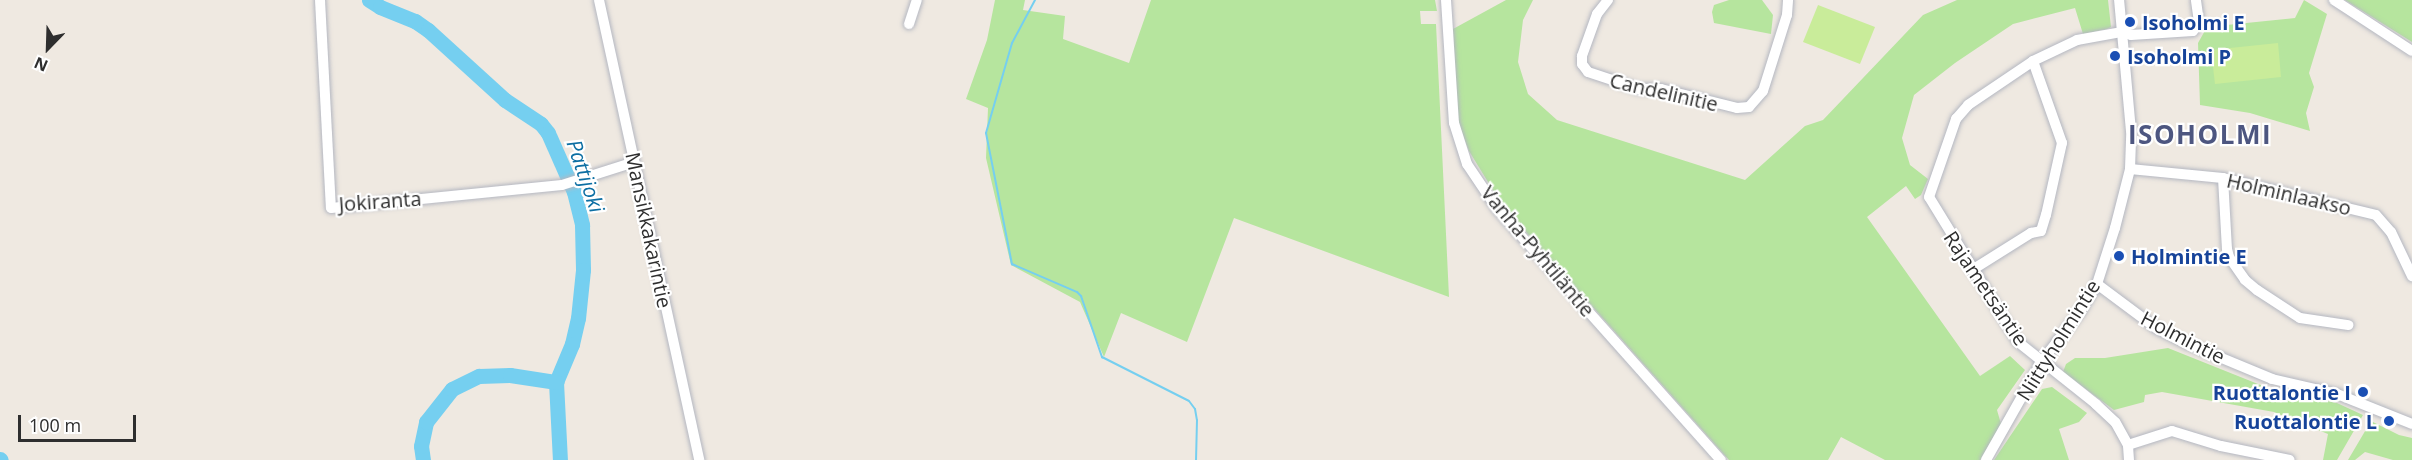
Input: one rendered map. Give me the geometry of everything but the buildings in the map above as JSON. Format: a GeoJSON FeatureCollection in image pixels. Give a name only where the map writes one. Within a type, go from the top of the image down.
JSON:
{"type":"FeatureCollection","features":[{"type":"Feature","properties":{"kind":"street","name":"Jokiranta"},"geometry":{"type":"LineString","coordinates":[[320,0],[331,208],[562,185],[634,162]]}},
{"type":"Feature","properties":{"kind":"street","name":"Mansikkakarintie"},"geometry":{"type":"LineString","coordinates":[[599,0],[699,460]]}},
{"type":"Feature","properties":{"kind":"street"},"geometry":{"type":"LineString","coordinates":[[909,24],[917,0]]}},
{"type":"Feature","properties":{"kind":"street","name":"Vanha-Pyhtiläntie"},"geometry":{"type":"LineString","coordinates":[[1446,0],[1454,123],[1467,164],[1498,210],[1722,460]]}},
{"type":"Feature","properties":{"kind":"street","name":"Candelinitie"},"geometry":{"type":"LineString","coordinates":[[1608,0],[1596,14],[1582,56],[1582,64],[1588,72],[1639,89],[1661,89],[1737,108],[1749,107],[1763,91],[1787,15],[1788,0]]}},
{"type":"Feature","properties":{"kind":"street","name":"Niittyholmintie"},"geometry":{"type":"LineString","coordinates":[[1986,460],[2042,361],[2080,312],[2097,284],[2130,169],[2131,131],[2119,0]]}},
{"type":"Feature","properties":{"kind":"street"},"geometry":{"type":"LineString","coordinates":[[1972,270],[2031,233],[2041,231],[2062,143],[2033,61],[2077,40],[2122,32],[2131,35],[2193,31],[2199,22],[2196,0]]}},
{"type":"Feature","properties":{"kind":"street"},"geometry":{"type":"LineString","coordinates":[[2334,0],[2412,51]]}},
{"type":"Feature","properties":{"kind":"street","name":"Rajametsäntie"},"geometry":{"type":"LineString","coordinates":[[2033,61],[1961,112],[1929,197],[2018,342],[2096,404],[2115,423],[2128,445],[2129,460]]}},
{"type":"Feature","properties":{"kind":"street","name":"Holminlaakso"},"geometry":{"type":"LineString","coordinates":[[2130,169],[2223,178],[2376,215],[2391,232],[2412,276]]}},
{"type":"Feature","properties":{"kind":"street"},"geometry":{"type":"LineString","coordinates":[[2223,178],[2227,249],[2229,257],[2245,280],[2300,318],[2348,325]]}},
{"type":"Feature","properties":{"kind":"street","name":"Holmintie"},"geometry":{"type":"LineString","coordinates":[[2097,284],[2156,328],[2188,344],[2272,379],[2337,394],[2412,424]]}},
{"type":"Feature","properties":{"kind":"street"},"geometry":{"type":"LineString","coordinates":[[2128,445],[2172,431],[2268,458],[2290,460]]}},
{"type":"Feature","properties":{"kind":"green space"},"geometry":{"type":"Polygon","coordinates":[[[995,0],[1025,0],[1023,10],[1065,16],[1063,39],[1129,63],[1151,0],[1435,0],[1437,11],[1420,11],[1421,24],[1436,24],[1449,297],[1234,218],[1187,342],[1121,313],[1104,357],[1080,302],[1011,265],[986,158],[988,108],[966,99],[987,40],[995,0]]]}},
{"type":"Feature","properties":{"kind":"green space"},"geometry":{"type":"Polygon","coordinates":[[[1506,0],[1533,0],[1523,20],[1518,62],[1528,94],[1557,120],[1745,180],[1805,126],[1823,120],[1923,15],[1957,0],[2108,0],[2111,27],[2107,29],[2083,34],[2075,8],[2013,24],[1955,63],[1914,95],[1902,138],[1910,165],[1928,179],[1921,195],[1915,199],[1906,186],[1867,217],[1980,376],[2010,356],[2025,370],[1997,410],[2001,424],[1980,460],[1885,460],[1841,437],[1828,460],[1729,460],[1502,205],[1469,151],[1457,120],[1453,29],[1506,0]]]}},
{"type":"Feature","properties":{"kind":"green space"},"geometry":{"type":"Polygon","coordinates":[[[1729,0],[1762,0],[1773,15],[1771,34],[1714,23],[1712,12],[1714,5],[1729,0]]]}},
{"type":"Feature","properties":{"kind":"green space"},"geometry":{"type":"Polygon","coordinates":[[[2304,0],[2327,14],[2309,73],[2314,87],[2306,113],[2310,131],[2250,113],[2200,105],[2198,43],[2207,27],[2295,18],[2304,0]]]}},
{"type":"Feature","properties":{"kind":"green space"},"geometry":{"type":"Polygon","coordinates":[[[2345,0],[2412,0],[2412,42],[2345,0]]]}},
{"type":"Feature","properties":{"kind":"green space"},"geometry":{"type":"Polygon","coordinates":[[[1818,5],[1875,27],[1860,64],[1803,42],[1818,5]]]}},
{"type":"Feature","properties":{"kind":"green space"},"geometry":{"type":"Polygon","coordinates":[[[2278,43],[2281,77],[2215,84],[2211,50],[2278,43]]]}},
{"type":"Feature","properties":{"kind":"green space"},"geometry":{"type":"Polygon","coordinates":[[[2168,348],[2278,392],[2337,403],[2363,415],[2337,460],[2323,460],[2328,434],[2274,412],[2162,392],[2145,395],[2144,402],[2114,410],[2063,372],[2066,364],[2075,358],[2105,358],[2168,348]]]}},
{"type":"Feature","properties":{"kind":"green space"},"geometry":{"type":"Polygon","coordinates":[[[2052,387],[2087,413],[2079,422],[2059,429],[2069,460],[1994,460],[2042,389],[2052,387]]]}},
{"type":"Feature","properties":{"kind":"green space"},"geometry":{"type":"Polygon","coordinates":[[[2371,421],[2399,435],[2412,438],[2412,460],[2393,460],[2365,452],[2355,460],[2348,460],[2371,421]]]}},
{"type":"Feature","properties":{"kind":"waterway","name":"Pattijoki"},"geometry":{"type":"LineString","coordinates":[[369,0],[415,21],[428,30],[505,100],[541,124],[548,133],[574,192],[582,225],[583,270],[578,318],[572,344],[556,382],[560,460]]}},
{"type":"Feature","properties":{"kind":"waterway"},"geometry":{"type":"LineString","coordinates":[[1035,0],[1012,43],[986,133],[1012,264],[1077,292],[1081,296],[1102,357],[1189,401],[1195,409],[1197,420],[1196,460]]}},
{"type":"Feature","properties":{"kind":"waterway"},"geometry":{"type":"LineString","coordinates":[[423,460],[421,446],[426,422],[452,389],[479,376],[510,375],[556,382]]}},
{"type":"Feature","properties":{"kind":"place","name":"Isoholmi E"},"geometry":{"type":"Point","coordinates":[2130,22]}},
{"type":"Feature","properties":{"kind":"place","name":"Isoholmi P"},"geometry":{"type":"Point","coordinates":[2115,56]}},
{"type":"Feature","properties":{"kind":"place","name":"Holmintie E"},"geometry":{"type":"Point","coordinates":[2119,256]}},
{"type":"Feature","properties":{"kind":"place","name":"Ruottalontie I"},"geometry":{"type":"Point","coordinates":[2363,392]}},
{"type":"Feature","properties":{"kind":"place","name":"Ruottalontie L"},"geometry":{"type":"Point","coordinates":[2389,421]}},
{"type":"Feature","properties":{"kind":"district","name":"ISOHOLMI"},"geometry":{"type":"Point","coordinates":[2200,135]}}]}
